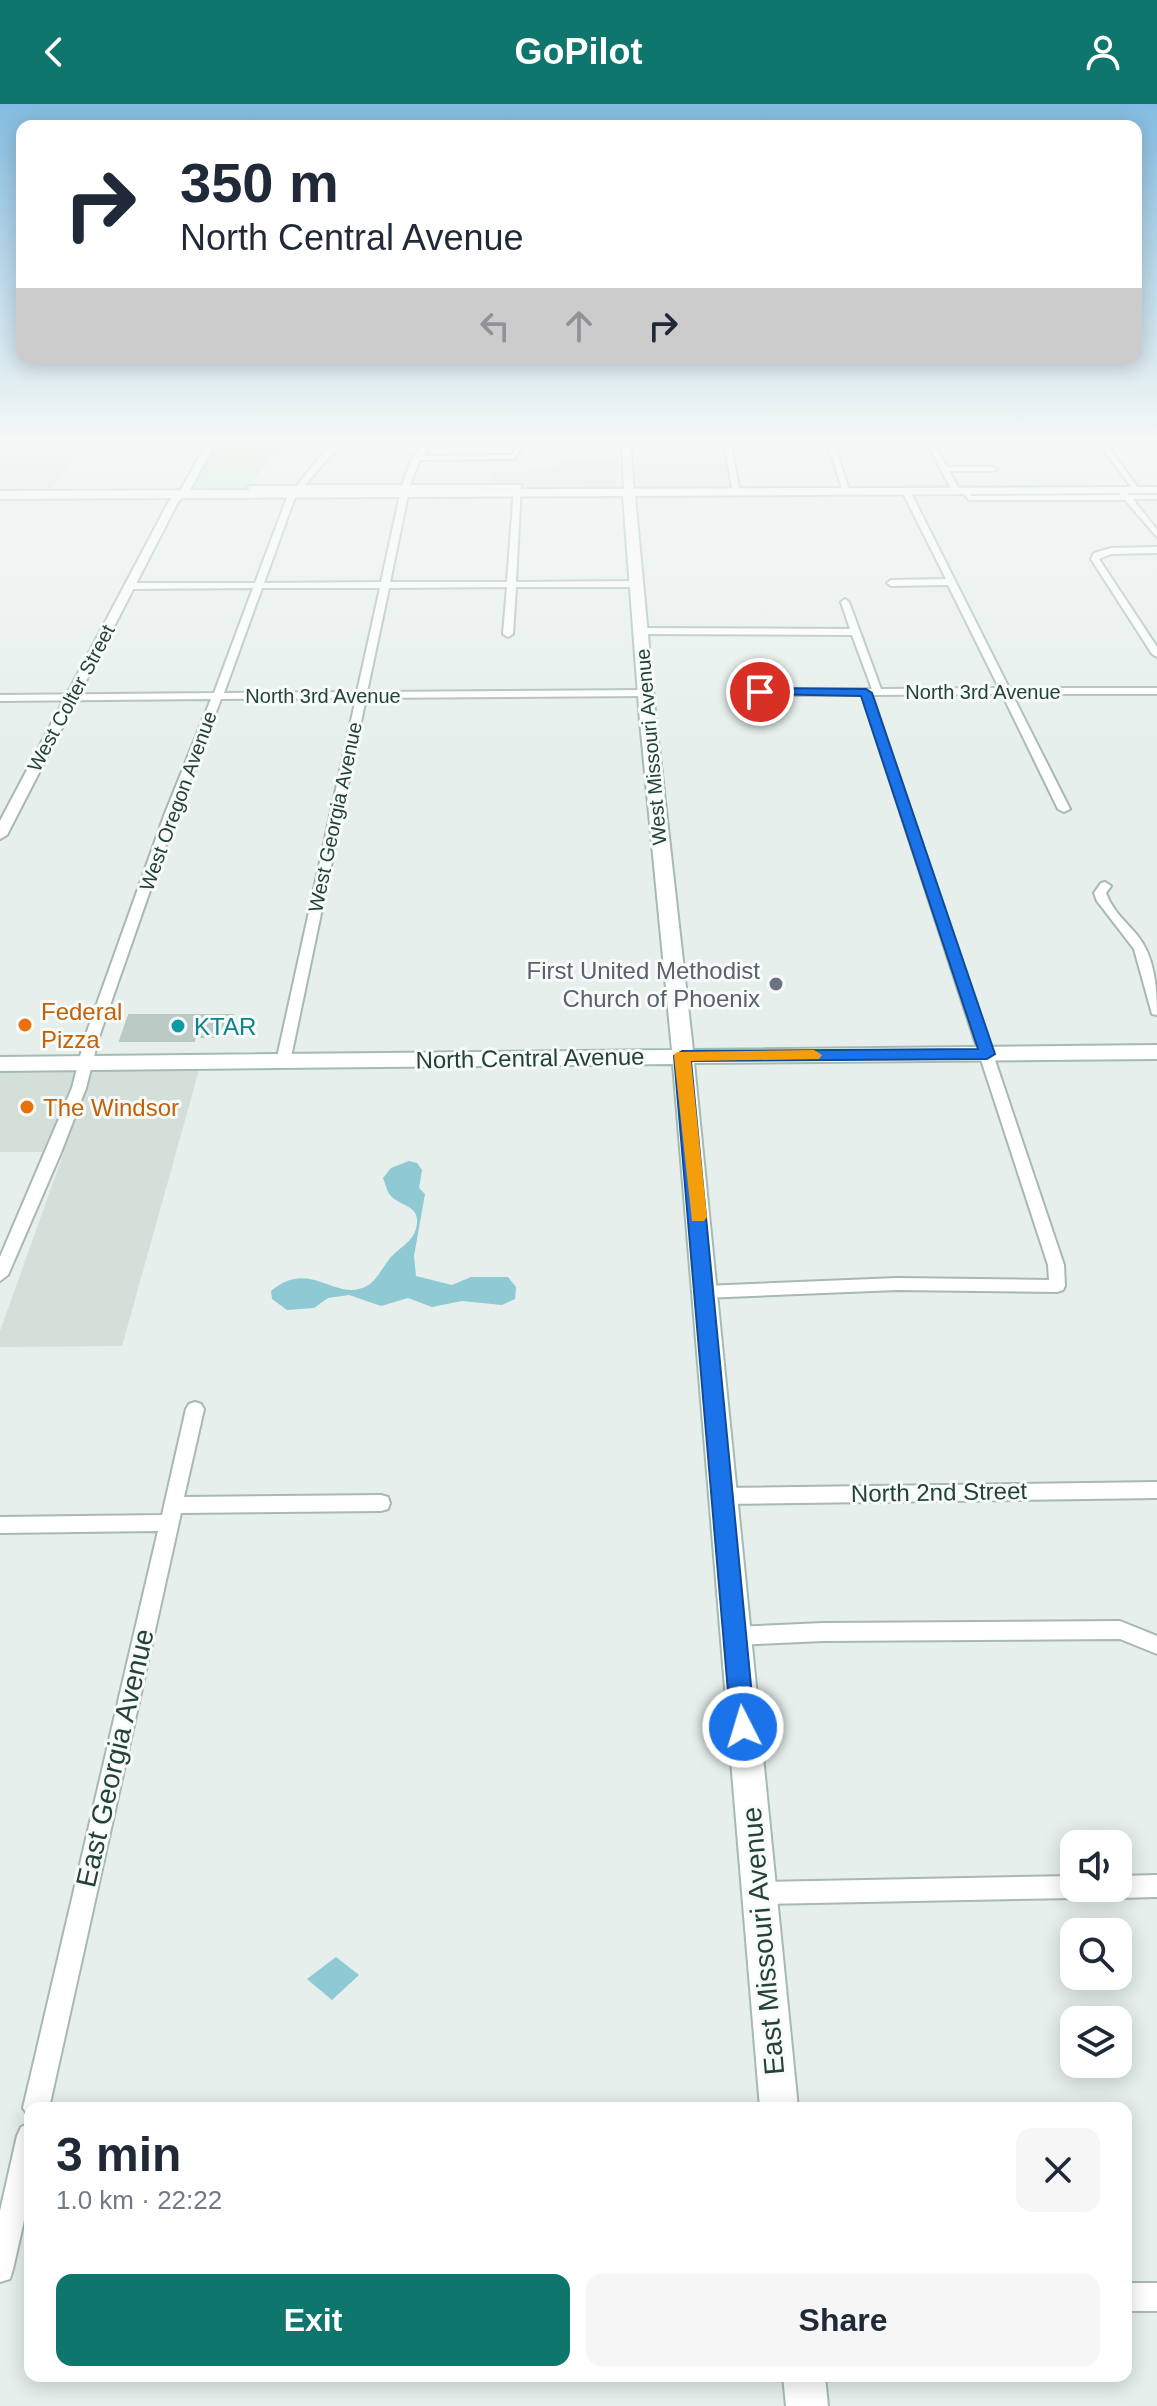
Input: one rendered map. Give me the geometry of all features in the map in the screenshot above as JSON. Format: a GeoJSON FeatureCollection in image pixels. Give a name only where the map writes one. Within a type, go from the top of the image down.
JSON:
{"type":"FeatureCollection","features":[{"type":"Feature","properties":{"kind":"main road","name":"West Missouri Avenue"},"geometry":{"type":"LineString","coordinates":[[633,545],[682,1056]]}},
{"type":"Feature","properties":{"kind":"main road","name":"North Central Avenue"},"geometry":{"type":"LineString","coordinates":[[0,1064],[1157,1052]]}},
{"type":"Feature","properties":{"kind":"main road","name":"East Missouri Avenue"},"geometry":{"type":"LineString","coordinates":[[682,1056],[778,2102]]}},
{"type":"Feature","properties":{"kind":"main road"},"geometry":{"type":"LineString","coordinates":[[805,2382],[807,2406]]}},
{"type":"Feature","properties":{"kind":"street","name":"West Colter Street"},"geometry":{"type":"LineString","coordinates":[[0,835],[152,545]]}},
{"type":"Feature","properties":{"kind":"street","name":"West Oregon Avenue"},"geometry":{"type":"LineString","coordinates":[[0,1275],[53,1155],[109,985],[170,816],[275,545]]}},
{"type":"Feature","properties":{"kind":"street","name":"West Georgia Avenue"},"geometry":{"type":"LineString","coordinates":[[283,1062],[393,545]]}},
{"type":"Feature","properties":{"kind":"street"},"geometry":{"type":"LineString","coordinates":[[508,634],[513,545]]}},
{"type":"Feature","properties":{"kind":"street"},"geometry":{"type":"LineString","coordinates":[[932,545],[1064,809]]}},
{"type":"Feature","properties":{"kind":"street"},"geometry":{"type":"LineString","coordinates":[[1157,550],[1111,551],[1097,555],[1095,562],[1157,654]]}},
{"type":"Feature","properties":{"kind":"street"},"geometry":{"type":"LineString","coordinates":[[891,583],[950,582]]}},
{"type":"Feature","properties":{"kind":"street"},"geometry":{"type":"LineString","coordinates":[[130,586],[636,584]]}},
{"type":"Feature","properties":{"kind":"street"},"geometry":{"type":"LineString","coordinates":[[704,1292],[882,1284],[1057,1286],[1056,1265],[845,602]]}},
{"type":"Feature","properties":{"kind":"street"},"geometry":{"type":"LineString","coordinates":[[641,631],[856,632]]}},
{"type":"Feature","properties":{"kind":"street","name":"North 3rd Avenue"},"geometry":{"type":"LineString","coordinates":[[760,692],[1157,691]]}},
{"type":"Feature","properties":{"kind":"street","name":"North 3rd Avenue"},"geometry":{"type":"LineString","coordinates":[[0,698],[646,693]]}},
{"type":"Feature","properties":{"kind":"street"},"geometry":{"type":"LineString","coordinates":[[1105,886],[1100,893],[1102,903],[1140,951],[1149,992],[1157,1011]]}},
{"type":"Feature","properties":{"kind":"street","name":"East Georgia Avenue"},"geometry":{"type":"LineString","coordinates":[[37,2102],[195,1409]]}},
{"type":"Feature","properties":{"kind":"street","name":"North 2nd Street"},"geometry":{"type":"LineString","coordinates":[[721,1496],[1157,1490]]}},
{"type":"Feature","properties":{"kind":"street"},"geometry":{"type":"LineString","coordinates":[[0,1525],[381,1503]]}},
{"type":"Feature","properties":{"kind":"street"},"geometry":{"type":"LineString","coordinates":[[734,1636],[823,1632],[1120,1630],[1157,1645]]}},
{"type":"Feature","properties":{"kind":"street"},"geometry":{"type":"LineString","coordinates":[[1132,1887],[1157,1886]]}},
{"type":"Feature","properties":{"kind":"street"},"geometry":{"type":"LineString","coordinates":[[758,1893],[1060,1887]]}},
{"type":"Feature","properties":{"kind":"street"},"geometry":{"type":"LineString","coordinates":[[0,2269],[24,2163]]}},
{"type":"Feature","properties":{"kind":"street"},"geometry":{"type":"LineString","coordinates":[[1132,2297],[1157,2297]]}},
{"type":"Feature","properties":{"kind":"shaded area"},"geometry":{"type":"Polygon","coordinates":[[[201,1063],[122,1346],[0,1347],[0,1331],[64,1152],[0,1152],[0,1064],[201,1063]]]}},
{"type":"Feature","properties":{"kind":"water"},"geometry":{"type":"Polygon","coordinates":[[[409,1161],[417,1163],[422,1170],[419,1188],[425,1194],[414,1256],[416,1276],[452,1285],[471,1277],[508,1277],[516,1287],[515,1299],[502,1305],[462,1301],[432,1307],[408,1298],[381,1306],[349,1295],[328,1298],[314,1308],[287,1310],[272,1299],[271,1291],[298,1278],[353,1290],[374,1281],[390,1258],[410,1240],[417,1225],[416,1214],[390,1195],[383,1178],[391,1168],[409,1161]]]}},
{"type":"Feature","properties":{"kind":"water"},"geometry":{"type":"Polygon","coordinates":[[[336,1957],[359,1975],[332,2000],[307,1979],[336,1957]]]}},
{"type":"Feature","properties":{"kind":"building","name":"KTAR"},"geometry":{"type":"Polygon","coordinates":[[[129,1015],[233,1015],[227,1037],[195,1037],[194,1041],[120,1041],[129,1015]]]}},
{"type":"Feature","properties":{"kind":"slow traffic"},"geometry":{"type":"LineString","coordinates":[[698,1217],[682,1056],[814,1055]]}},
{"type":"Feature","properties":{"kind":"place","name":"First United Methodist Church of Phoenix"},"geometry":{"type":"Point","coordinates":[776,984]}},
{"type":"Feature","properties":{"kind":"place","name":"Federal Pizza"},"geometry":{"type":"Point","coordinates":[25,1025]}},
{"type":"Feature","properties":{"kind":"place","name":"KTAR"},"geometry":{"type":"Point","coordinates":[178,1026]}},
{"type":"Feature","properties":{"kind":"place","name":"The Windsor"},"geometry":{"type":"Point","coordinates":[27,1107]}},
{"type":"Feature","properties":{"kind":"route"},"geometry":{"type":"LineString","coordinates":[[743,1727],[682,1056],[987,1054],[866,693],[760,692]]}}]}
